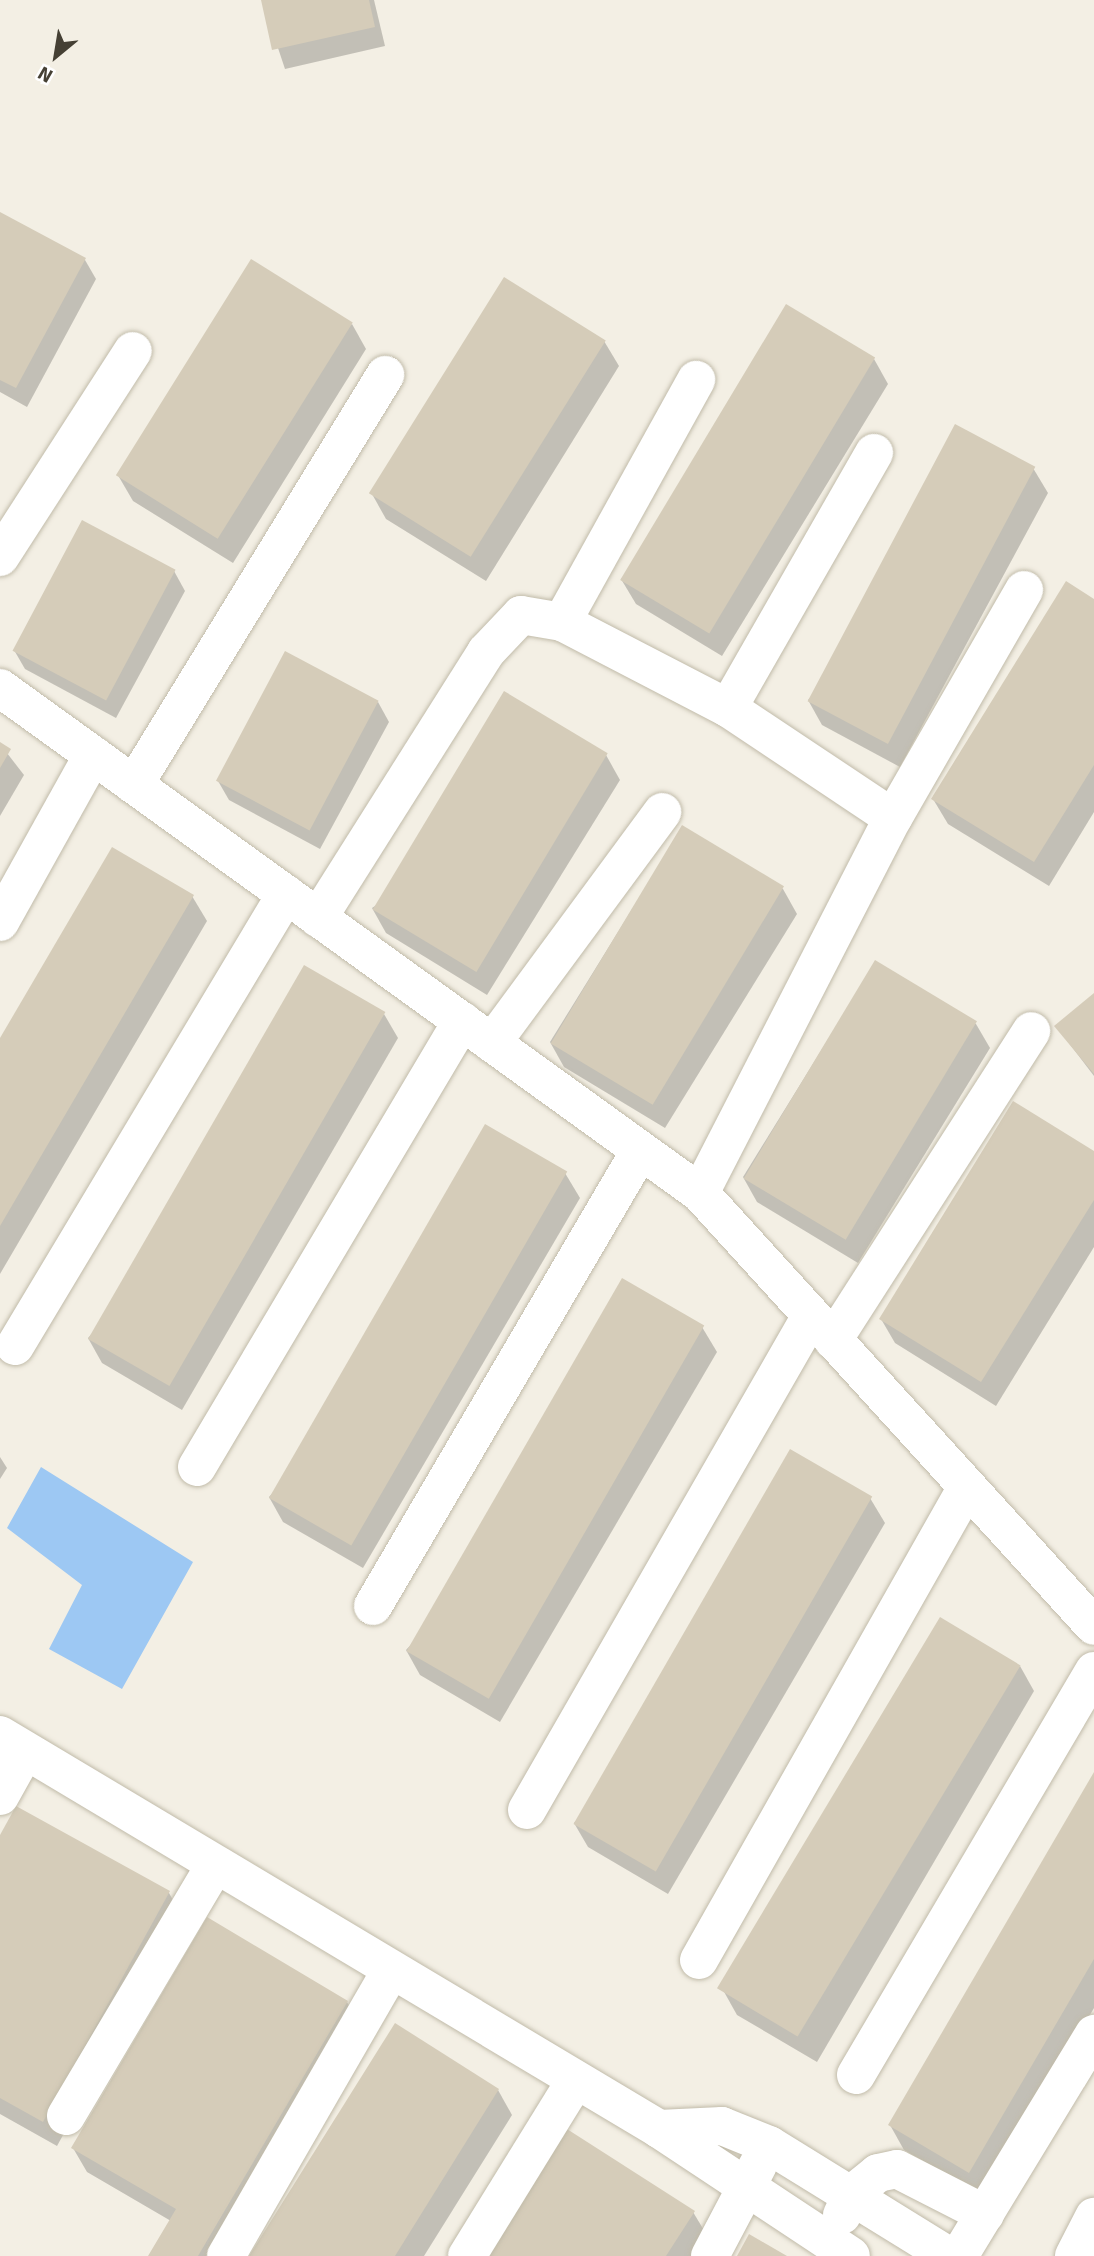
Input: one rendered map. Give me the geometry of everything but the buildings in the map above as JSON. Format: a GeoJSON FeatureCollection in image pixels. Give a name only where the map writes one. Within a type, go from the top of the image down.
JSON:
{"type":"FeatureCollection","features":[{"type":"Feature","properties":{"kind":"street"},"geometry":{"type":"LineString","coordinates":[[0,557],[133,351]]}},
{"type":"Feature","properties":{"kind":"street"},"geometry":{"type":"LineString","coordinates":[[134,785],[385,375]]}},
{"type":"Feature","properties":{"kind":"street"},"geometry":{"type":"LineString","coordinates":[[562,622],[696,380]]}},
{"type":"Feature","properties":{"kind":"street"},"geometry":{"type":"LineString","coordinates":[[728,708],[874,453]]}},
{"type":"Feature","properties":{"kind":"street"},"geometry":{"type":"LineString","coordinates":[[699,1193],[893,818],[1024,590]]}},
{"type":"Feature","properties":{"kind":"street"},"geometry":{"type":"LineString","coordinates":[[318,918],[501,632],[521,615],[562,622],[728,708],[893,818]]}},
{"type":"Feature","properties":{"kind":"street"},"geometry":{"type":"LineString","coordinates":[[0,688],[699,1193],[1094,1626]]}},
{"type":"Feature","properties":{"kind":"street"},"geometry":{"type":"LineString","coordinates":[[0,922],[93,755]]}},
{"type":"Feature","properties":{"kind":"street"},"geometry":{"type":"LineString","coordinates":[[197,1467],[477,1032],[662,812]]}},
{"type":"Feature","properties":{"kind":"street"},"geometry":{"type":"LineString","coordinates":[[15,1346],[286,894]]}},
{"type":"Feature","properties":{"kind":"street"},"geometry":{"type":"LineString","coordinates":[[527,1810],[822,1328],[1031,1031]]}},
{"type":"Feature","properties":{"kind":"street"},"geometry":{"type":"LineString","coordinates":[[373,1606],[640,1151]]}},
{"type":"Feature","properties":{"kind":"street"},"geometry":{"type":"LineString","coordinates":[[699,1960],[967,1487]]}},
{"type":"Feature","properties":{"kind":"street"},"geometry":{"type":"LineString","coordinates":[[856,2075],[1094,1671]]}},
{"type":"Feature","properties":{"kind":"street"},"geometry":{"type":"LineString","coordinates":[[0,1796],[12,1743],[574,2083],[659,2129],[840,2249],[852,2194],[878,2173],[897,2169],[985,2214]]}},
{"type":"Feature","properties":{"kind":"street"},"geometry":{"type":"LineString","coordinates":[[66,2116],[215,1865]]}},
{"type":"Feature","properties":{"kind":"street"},"geometry":{"type":"LineString","coordinates":[[226,2256],[391,1970]]}},
{"type":"Feature","properties":{"kind":"street"},"geometry":{"type":"LineString","coordinates":[[959,2256],[1094,2034]]}},
{"type":"Feature","properties":{"kind":"street"},"geometry":{"type":"LineString","coordinates":[[467,2256],[574,2083]]}},
{"type":"Feature","properties":{"kind":"street"},"geometry":{"type":"LineString","coordinates":[[659,2129],[722,2126],[769,2145],[949,2256]]}},
{"type":"Feature","properties":{"kind":"street"},"geometry":{"type":"LineString","coordinates":[[710,2256],[769,2145]]}},
{"type":"Feature","properties":{"kind":"street"},"geometry":{"type":"LineString","coordinates":[[1074,2256],[1094,2217]]}},
{"type":"Feature","properties":{"kind":"water"},"geometry":{"type":"Polygon","coordinates":[[[41,1467],[193,1562],[122,1689],[49,1649],[82,1585],[7,1528],[41,1467]]]}}]}
